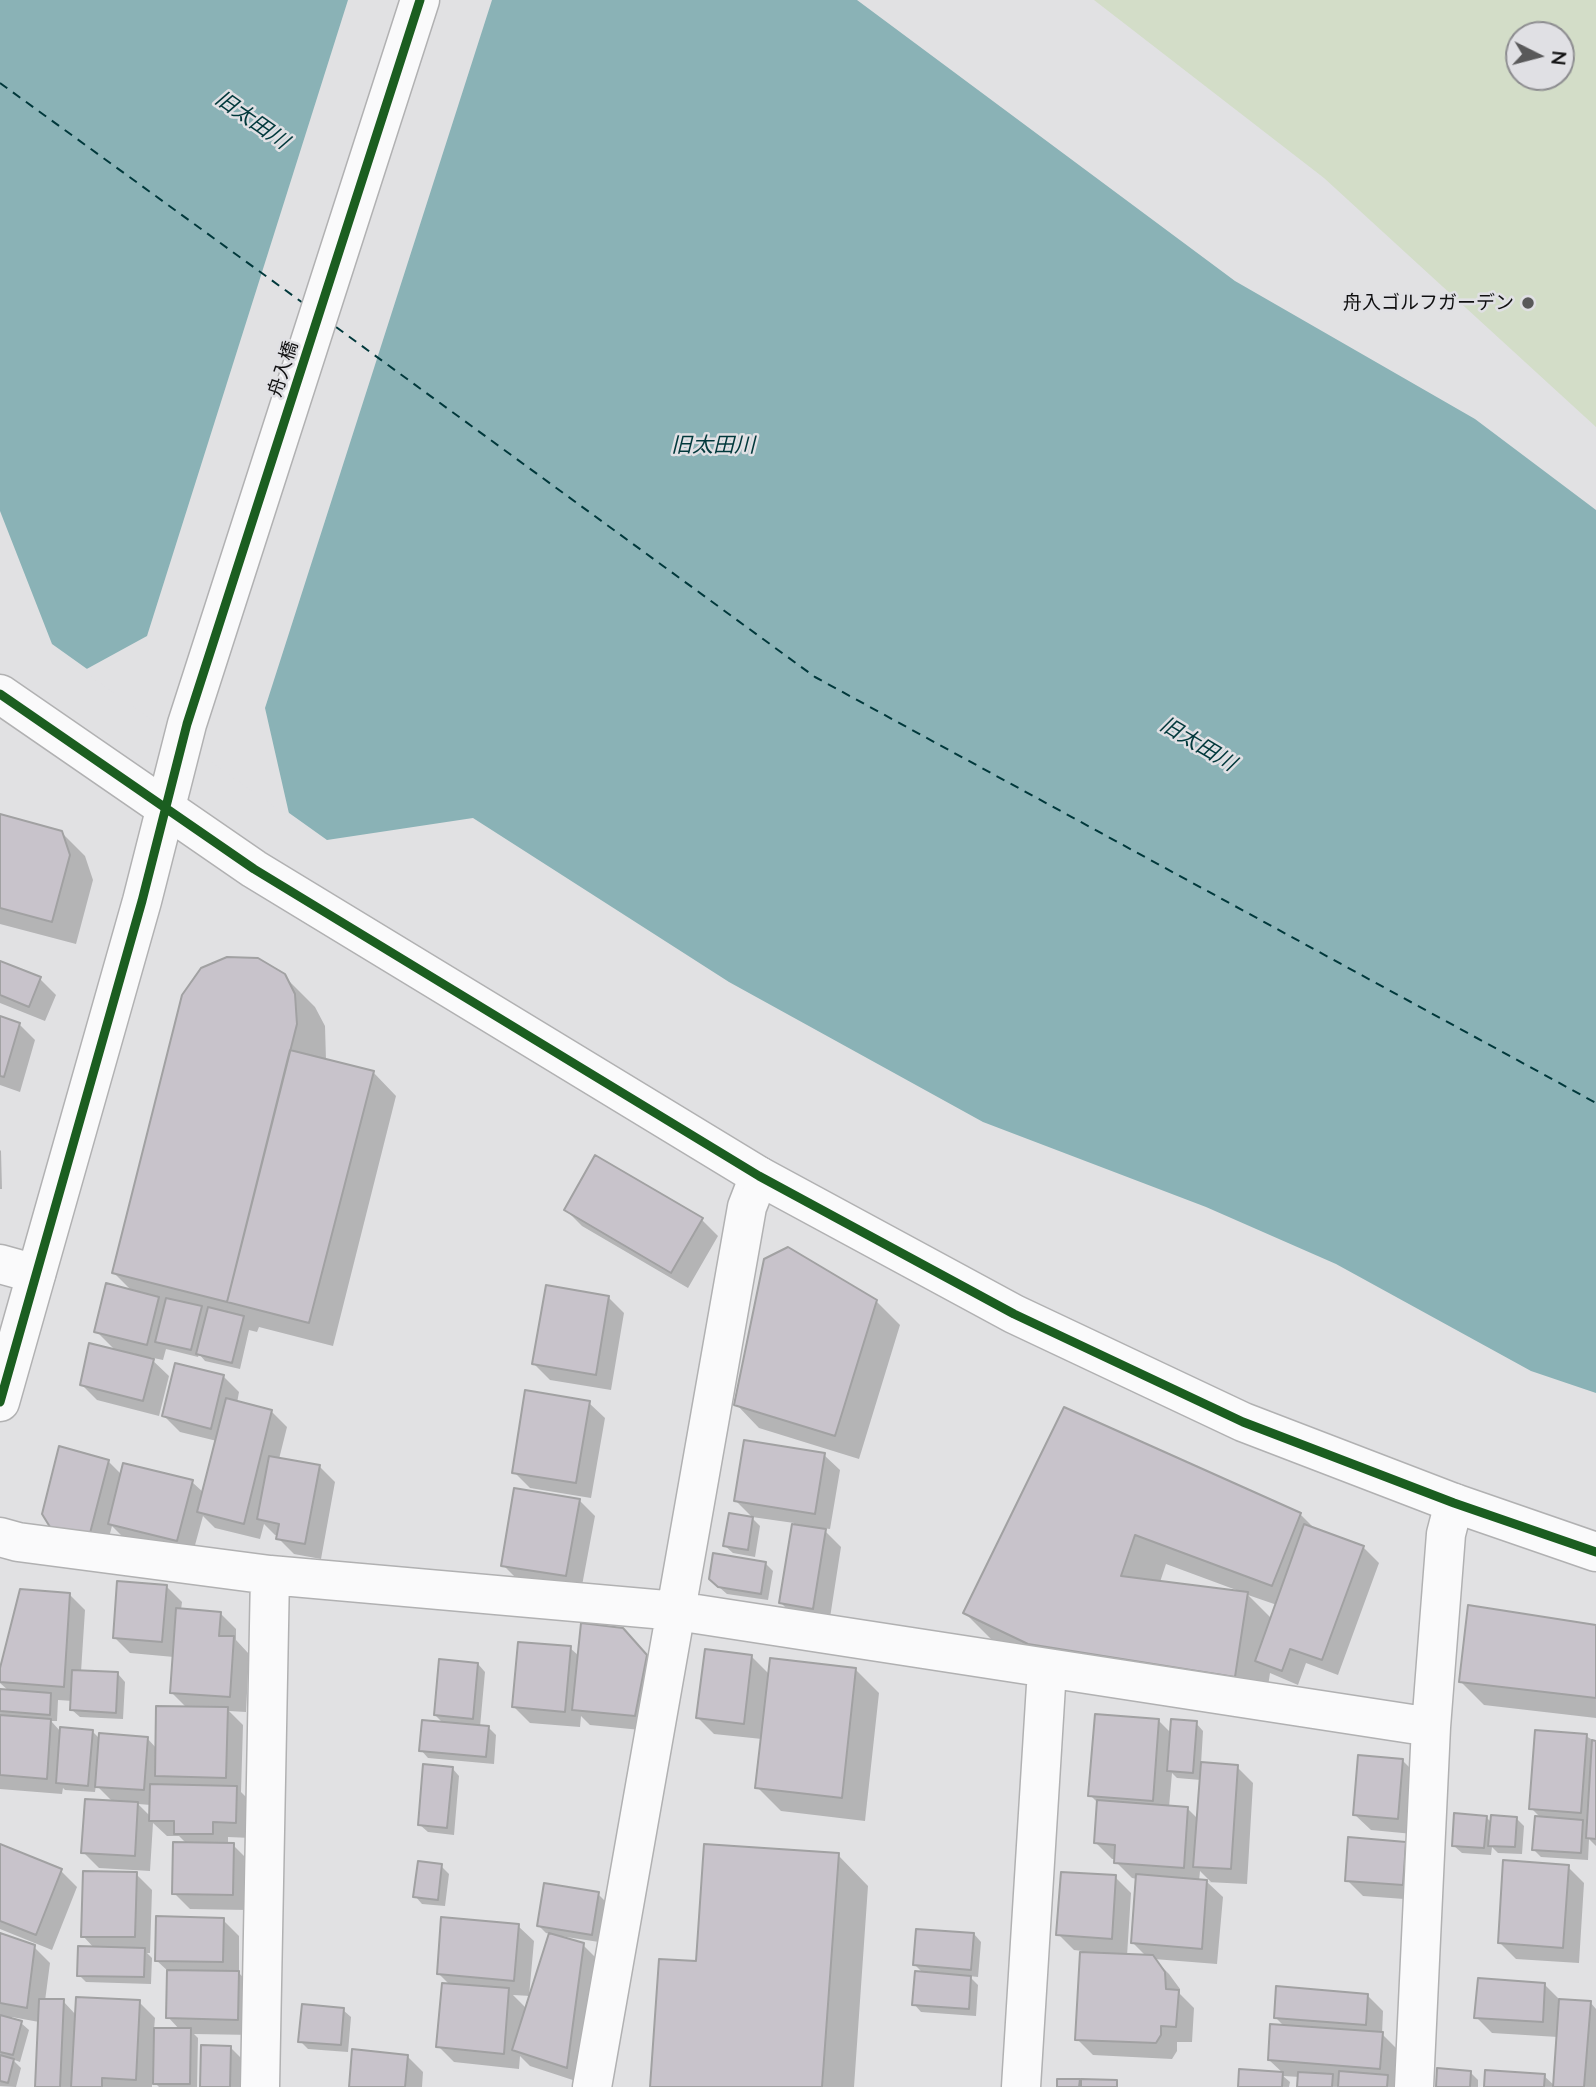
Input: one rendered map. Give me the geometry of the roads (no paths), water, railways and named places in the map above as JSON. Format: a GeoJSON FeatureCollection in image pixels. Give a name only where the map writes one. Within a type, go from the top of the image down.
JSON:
{"type":"FeatureCollection","features":[{"type":"Feature","properties":{"kind":"street","name":"舟入橋"},"geometry":{"type":"LineString","coordinates":[[0,1402],[18,1269],[167,809],[187,724],[420,0]]}},
{"type":"Feature","properties":{"kind":"street"},"geometry":{"type":"LineString","coordinates":[[0,694],[254,869],[759,1176],[1014,1314],[1243,1422],[1454,1503],[1596,1552]]}},
{"type":"Feature","properties":{"kind":"street"},"geometry":{"type":"LineString","coordinates":[[592,2087],[747,1207],[759,1176]]}},
{"type":"Feature","properties":{"kind":"street"},"geometry":{"type":"LineString","coordinates":[[1414,2087],[1431,1727],[1446,1534],[1454,1503]]}},
{"type":"Feature","properties":{"kind":"street"},"geometry":{"type":"LineString","coordinates":[[0,1537],[18,1542],[270,1575],[677,1611],[1431,1727]]}},
{"type":"Feature","properties":{"kind":"street"},"geometry":{"type":"LineString","coordinates":[[260,2087],[270,1575]]}},
{"type":"Feature","properties":{"kind":"street"},"geometry":{"type":"LineString","coordinates":[[1021,2087],[1047,1669]]}},
{"type":"Feature","properties":{"kind":"water","name":"旧太田川"},"geometry":{"type":"Polygon","coordinates":[[[0,0],[857,0],[1235,281],[1475,419],[1596,510],[1596,1393],[1531,1371],[1336,1264],[1206,1207],[983,1122],[729,982],[473,818],[327,840],[52,644],[0,511],[0,0]]]}},
{"type":"Feature","properties":{"kind":"place","name":"舟入ゴルフガーデン"},"geometry":{"type":"Point","coordinates":[1528,303]}}]}
